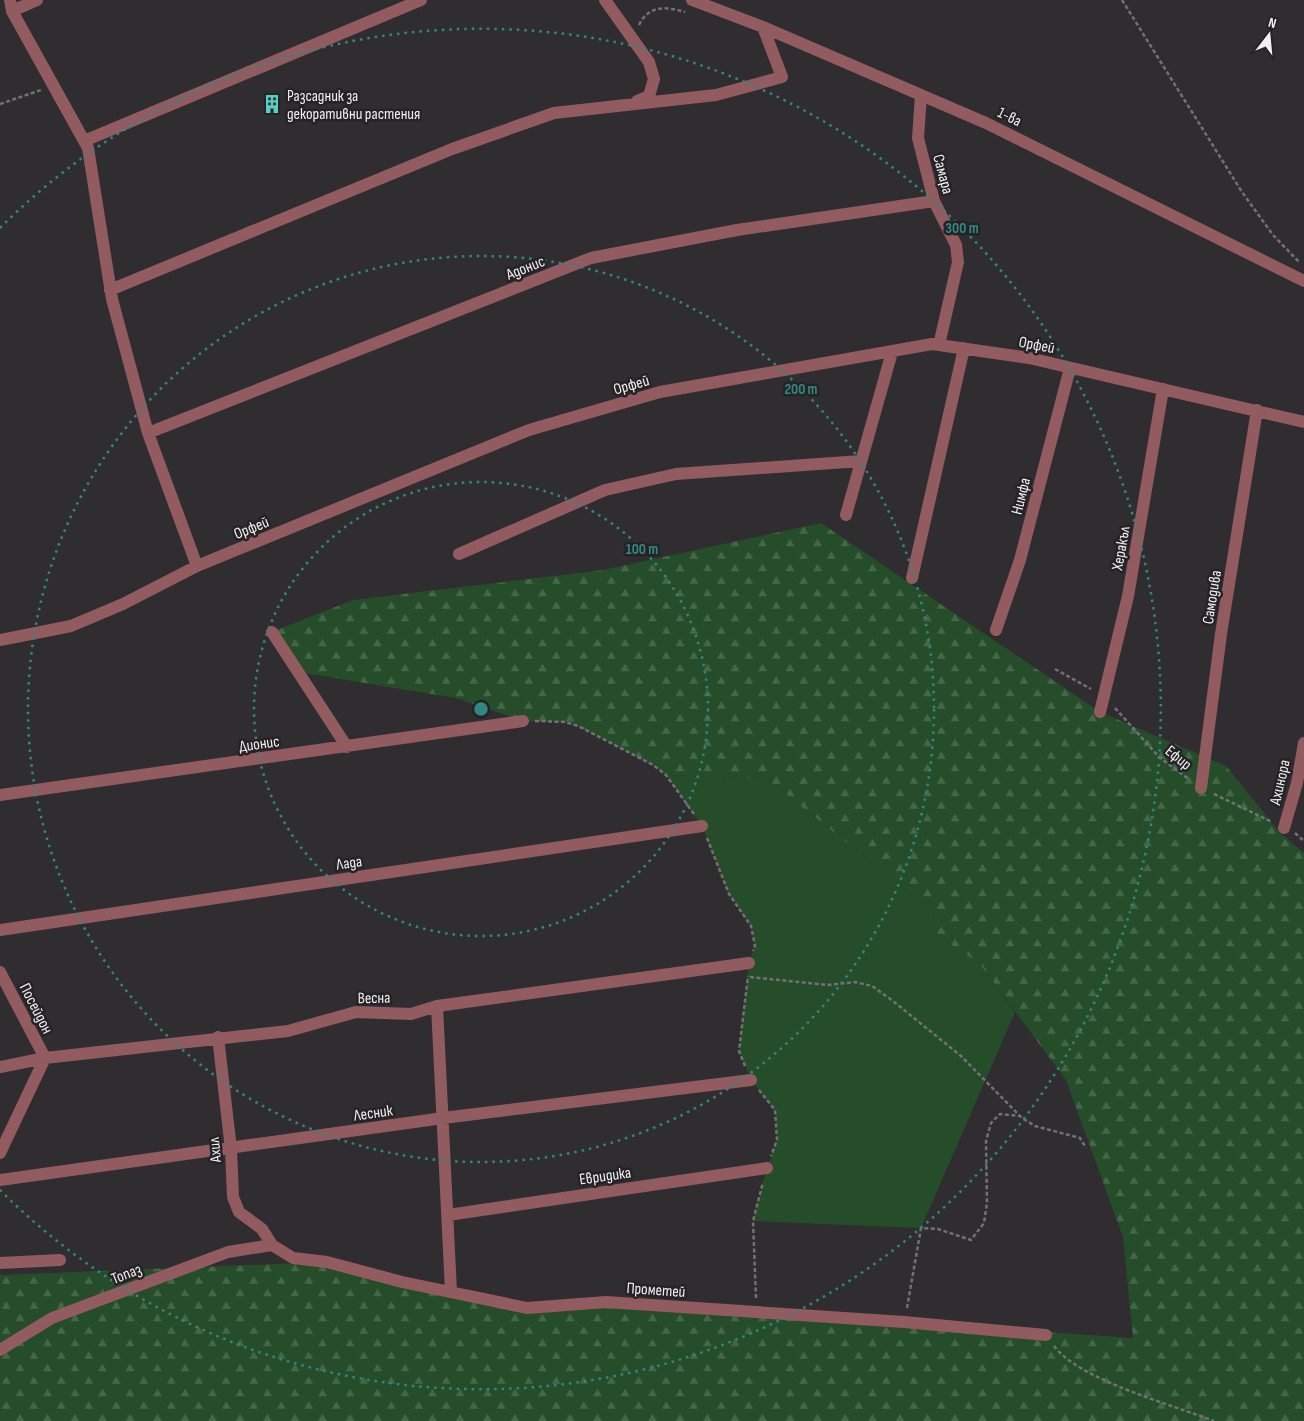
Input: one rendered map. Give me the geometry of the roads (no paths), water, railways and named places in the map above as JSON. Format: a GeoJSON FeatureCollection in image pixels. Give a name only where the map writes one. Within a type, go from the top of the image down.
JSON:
{"type":"FeatureCollection","features":[{"type":"Feature","properties":{"kind":"street"},"geometry":{"type":"LineString","coordinates":[[37,0],[11,5],[88,148],[110,290],[148,433],[197,566]]}},
{"type":"Feature","properties":{"kind":"street"},"geometry":{"type":"LineString","coordinates":[[84,140],[421,0]]}},
{"type":"Feature","properties":{"kind":"street"},"geometry":{"type":"LineString","coordinates":[[605,0],[627,34],[649,62],[654,79],[649,96],[625,106]]}},
{"type":"Feature","properties":{"kind":"street","name":"1-ва"},"geometry":{"type":"LineString","coordinates":[[692,0],[763,27],[986,122],[1304,281]]}},
{"type":"Feature","properties":{"kind":"street"},"geometry":{"type":"LineString","coordinates":[[110,290],[452,149],[554,113],[716,95],[782,77],[763,27]]}},
{"type":"Feature","properties":{"kind":"street","name":"Самара"},"geometry":{"type":"LineString","coordinates":[[921,95],[918,138],[934,201],[956,245],[958,262],[939,344]]}},
{"type":"Feature","properties":{"kind":"street","name":"Адонис"},"geometry":{"type":"LineString","coordinates":[[148,433],[591,258],[737,230],[934,201]]}},
{"type":"Feature","properties":{"kind":"street","name":"Орфей"},"geometry":{"type":"LineString","coordinates":[[0,640],[71,626],[123,604],[197,566],[529,430],[660,392],[932,344],[1030,358],[1304,422]]}},
{"type":"Feature","properties":{"kind":"street"},"geometry":{"type":"LineString","coordinates":[[912,578],[964,348]]}},
{"type":"Feature","properties":{"kind":"street"},"geometry":{"type":"LineString","coordinates":[[846,515],[892,352]]}},
{"type":"Feature","properties":{"kind":"street","name":"Нимфа"},"geometry":{"type":"LineString","coordinates":[[996,630],[1020,560],[1070,368]]}},
{"type":"Feature","properties":{"kind":"street","name":"Херакъл"},"geometry":{"type":"LineString","coordinates":[[1100,712],[1128,596],[1163,389]]}},
{"type":"Feature","properties":{"kind":"street","name":"Самодива"},"geometry":{"type":"LineString","coordinates":[[1201,788],[1222,634],[1257,410]]}},
{"type":"Feature","properties":{"kind":"street"},"geometry":{"type":"LineString","coordinates":[[459,554],[605,490],[667,476],[861,461]]}},
{"type":"Feature","properties":{"kind":"street"},"geometry":{"type":"LineString","coordinates":[[272,632],[347,747]]}},
{"type":"Feature","properties":{"kind":"street","name":"Дионис"},"geometry":{"type":"LineString","coordinates":[[0,795],[523,721]]}},
{"type":"Feature","properties":{"kind":"street","name":"Ахинора"},"geometry":{"type":"LineString","coordinates":[[1284,828],[1297,783],[1304,743]]}},
{"type":"Feature","properties":{"kind":"street","name":"Лада"},"geometry":{"type":"LineString","coordinates":[[0,930],[702,826]]}},
{"type":"Feature","properties":{"kind":"street","name":"Весна"},"geometry":{"type":"LineString","coordinates":[[0,1067],[45,1058],[288,1030],[356,1012],[411,1014],[437,1006],[749,963]]}},
{"type":"Feature","properties":{"kind":"street","name":"Посейдон"},"geometry":{"type":"LineString","coordinates":[[0,972],[45,1058]]}},
{"type":"Feature","properties":{"kind":"street"},"geometry":{"type":"LineString","coordinates":[[437,1006],[451,1292]]}},
{"type":"Feature","properties":{"kind":"street","name":"Ахил"},"geometry":{"type":"LineString","coordinates":[[218,1037],[231,1149],[233,1197],[239,1212],[262,1229],[272,1245]]}},
{"type":"Feature","properties":{"kind":"street"},"geometry":{"type":"LineString","coordinates":[[0,1154],[45,1058]]}},
{"type":"Feature","properties":{"kind":"street","name":"Лесник"},"geometry":{"type":"LineString","coordinates":[[0,1180],[443,1118],[751,1080]]}},
{"type":"Feature","properties":{"kind":"street","name":"Евридика"},"geometry":{"type":"LineString","coordinates":[[448,1215],[767,1168]]}},
{"type":"Feature","properties":{"kind":"street","name":"Прометей"},"geometry":{"type":"LineString","coordinates":[[272,1245],[293,1258],[327,1262],[402,1282],[526,1308],[606,1302],[904,1322],[1046,1335]]}},
{"type":"Feature","properties":{"kind":"street","name":"Топаз"},"geometry":{"type":"LineString","coordinates":[[0,1350],[52,1318],[228,1252],[272,1245]]}},
{"type":"Feature","properties":{"kind":"street"},"geometry":{"type":"LineString","coordinates":[[0,1263],[60,1260]]}},
{"type":"Feature","properties":{"kind":"place","name":"Разсадник за декоративни растения"},"geometry":{"type":"Point","coordinates":[272,104]}}]}
